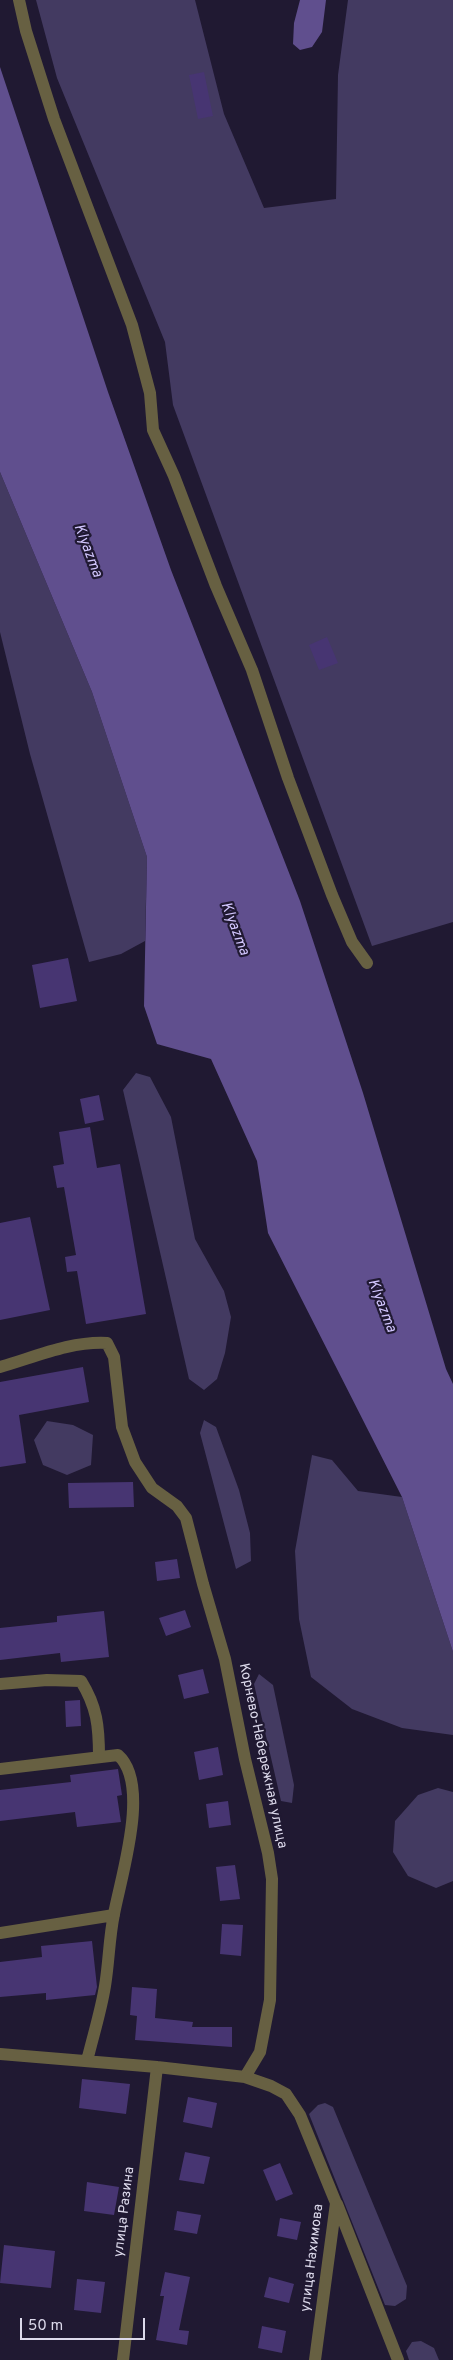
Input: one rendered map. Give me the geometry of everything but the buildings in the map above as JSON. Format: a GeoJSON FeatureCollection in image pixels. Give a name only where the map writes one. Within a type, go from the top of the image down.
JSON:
{"type":"FeatureCollection","features":[{"type":"Feature","properties":{"kind":"street"},"geometry":{"type":"LineString","coordinates":[[19,0],[26,31],[54,119],[132,325],[150,393],[153,430],[174,476],[216,586],[252,670],[288,778],[332,895],[352,942],[367,963]]}},
{"type":"Feature","properties":{"kind":"street","name":"Корнево-Набережная улица"},"geometry":{"type":"LineString","coordinates":[[0,1367],[66,1347],[92,1342],[107,1343],[114,1357],[122,1427],[135,1462],[152,1488],[177,1506],[186,1518],[225,1659],[245,1759],[268,1853],[272,1880],[270,2000],[260,2052],[245,2077]]}},
{"type":"Feature","properties":{"kind":"street"},"geometry":{"type":"LineString","coordinates":[[0,1684],[47,1680],[81,1681],[91,1698],[99,1726],[99,1757]]}},
{"type":"Feature","properties":{"kind":"street"},"geometry":{"type":"LineString","coordinates":[[0,1769],[118,1755],[126,1762],[133,1791],[132,1836],[114,1915],[105,1986],[87,2061]]}},
{"type":"Feature","properties":{"kind":"street"},"geometry":{"type":"LineString","coordinates":[[0,1933],[114,1915]]}},
{"type":"Feature","properties":{"kind":"street","name":"улица Нахимова"},"geometry":{"type":"LineString","coordinates":[[0,2054],[157,2067],[245,2077],[271,2086],[286,2094],[300,2115],[336,2203],[315,2360]]}},
{"type":"Feature","properties":{"kind":"street","name":"улица Разина"},"geometry":{"type":"LineString","coordinates":[[123,2360],[157,2067]]}},
{"type":"Feature","properties":{"kind":"street"},"geometry":{"type":"LineString","coordinates":[[336,2203],[398,2360]]}},
{"type":"Feature","properties":{"kind":"shaded area"},"geometry":{"type":"Polygon","coordinates":[[[36,0],[195,0],[224,114],[264,208],[336,199],[338,75],[348,0],[453,0],[453,922],[372,946],[173,405],[165,342],[57,78],[36,0]]]}},
{"type":"Feature","properties":{"kind":"shaded area"},"geometry":{"type":"Polygon","coordinates":[[[0,472],[92,692],[147,857],[145,941],[121,954],[89,962],[30,754],[0,632],[0,472]]]}},
{"type":"Feature","properties":{"kind":"shaded area"},"geometry":{"type":"Polygon","coordinates":[[[136,1073],[150,1077],[171,1117],[195,1239],[224,1291],[231,1317],[225,1353],[217,1379],[204,1390],[189,1379],[123,1090],[136,1073]]]}},
{"type":"Feature","properties":{"kind":"shaded area"},"geometry":{"type":"Polygon","coordinates":[[[204,1420],[216,1427],[239,1490],[250,1533],[251,1561],[236,1569],[200,1433],[204,1420]]]}},
{"type":"Feature","properties":{"kind":"shaded area"},"geometry":{"type":"Polygon","coordinates":[[[47,1421],[73,1425],[93,1435],[91,1465],[67,1475],[43,1465],[34,1440],[47,1421]]]}},
{"type":"Feature","properties":{"kind":"shaded area"},"geometry":{"type":"Polygon","coordinates":[[[312,1455],[332,1460],[358,1491],[402,1497],[453,1652],[453,1735],[402,1728],[352,1709],[311,1677],[299,1619],[295,1551],[312,1455]]]}},
{"type":"Feature","properties":{"kind":"shaded area"},"geometry":{"type":"Polygon","coordinates":[[[259,1674],[273,1685],[294,1785],[292,1803],[281,1801],[254,1684],[259,1674]]]}},
{"type":"Feature","properties":{"kind":"shaded area"},"geometry":{"type":"Polygon","coordinates":[[[438,1788],[453,1792],[453,1881],[436,1888],[408,1876],[393,1852],[395,1821],[418,1795],[438,1788]]]}},
{"type":"Feature","properties":{"kind":"shaded area"},"geometry":{"type":"Polygon","coordinates":[[[325,2103],[333,2107],[407,2286],[406,2299],[395,2306],[385,2305],[309,2114],[318,2105],[325,2103]]]}},
{"type":"Feature","properties":{"kind":"shaded area"},"geometry":{"type":"Polygon","coordinates":[[[421,2341],[434,2348],[439,2360],[409,2360],[406,2351],[412,2342],[421,2341]]]}},
{"type":"Feature","properties":{"kind":"water"},"geometry":{"type":"Polygon","coordinates":[[[300,0],[326,0],[322,32],[312,47],[300,50],[293,44],[294,23],[300,0]]]}},
{"type":"Feature","properties":{"kind":"water","name":"Klyazma"},"geometry":{"type":"Polygon","coordinates":[[[0,67],[108,392],[171,570],[300,901],[363,1093],[446,1369],[453,1384],[453,1652],[402,1497],[268,1233],[257,1161],[211,1059],[157,1044],[144,1006],[147,857],[92,692],[0,472],[0,67]]]}}]}
